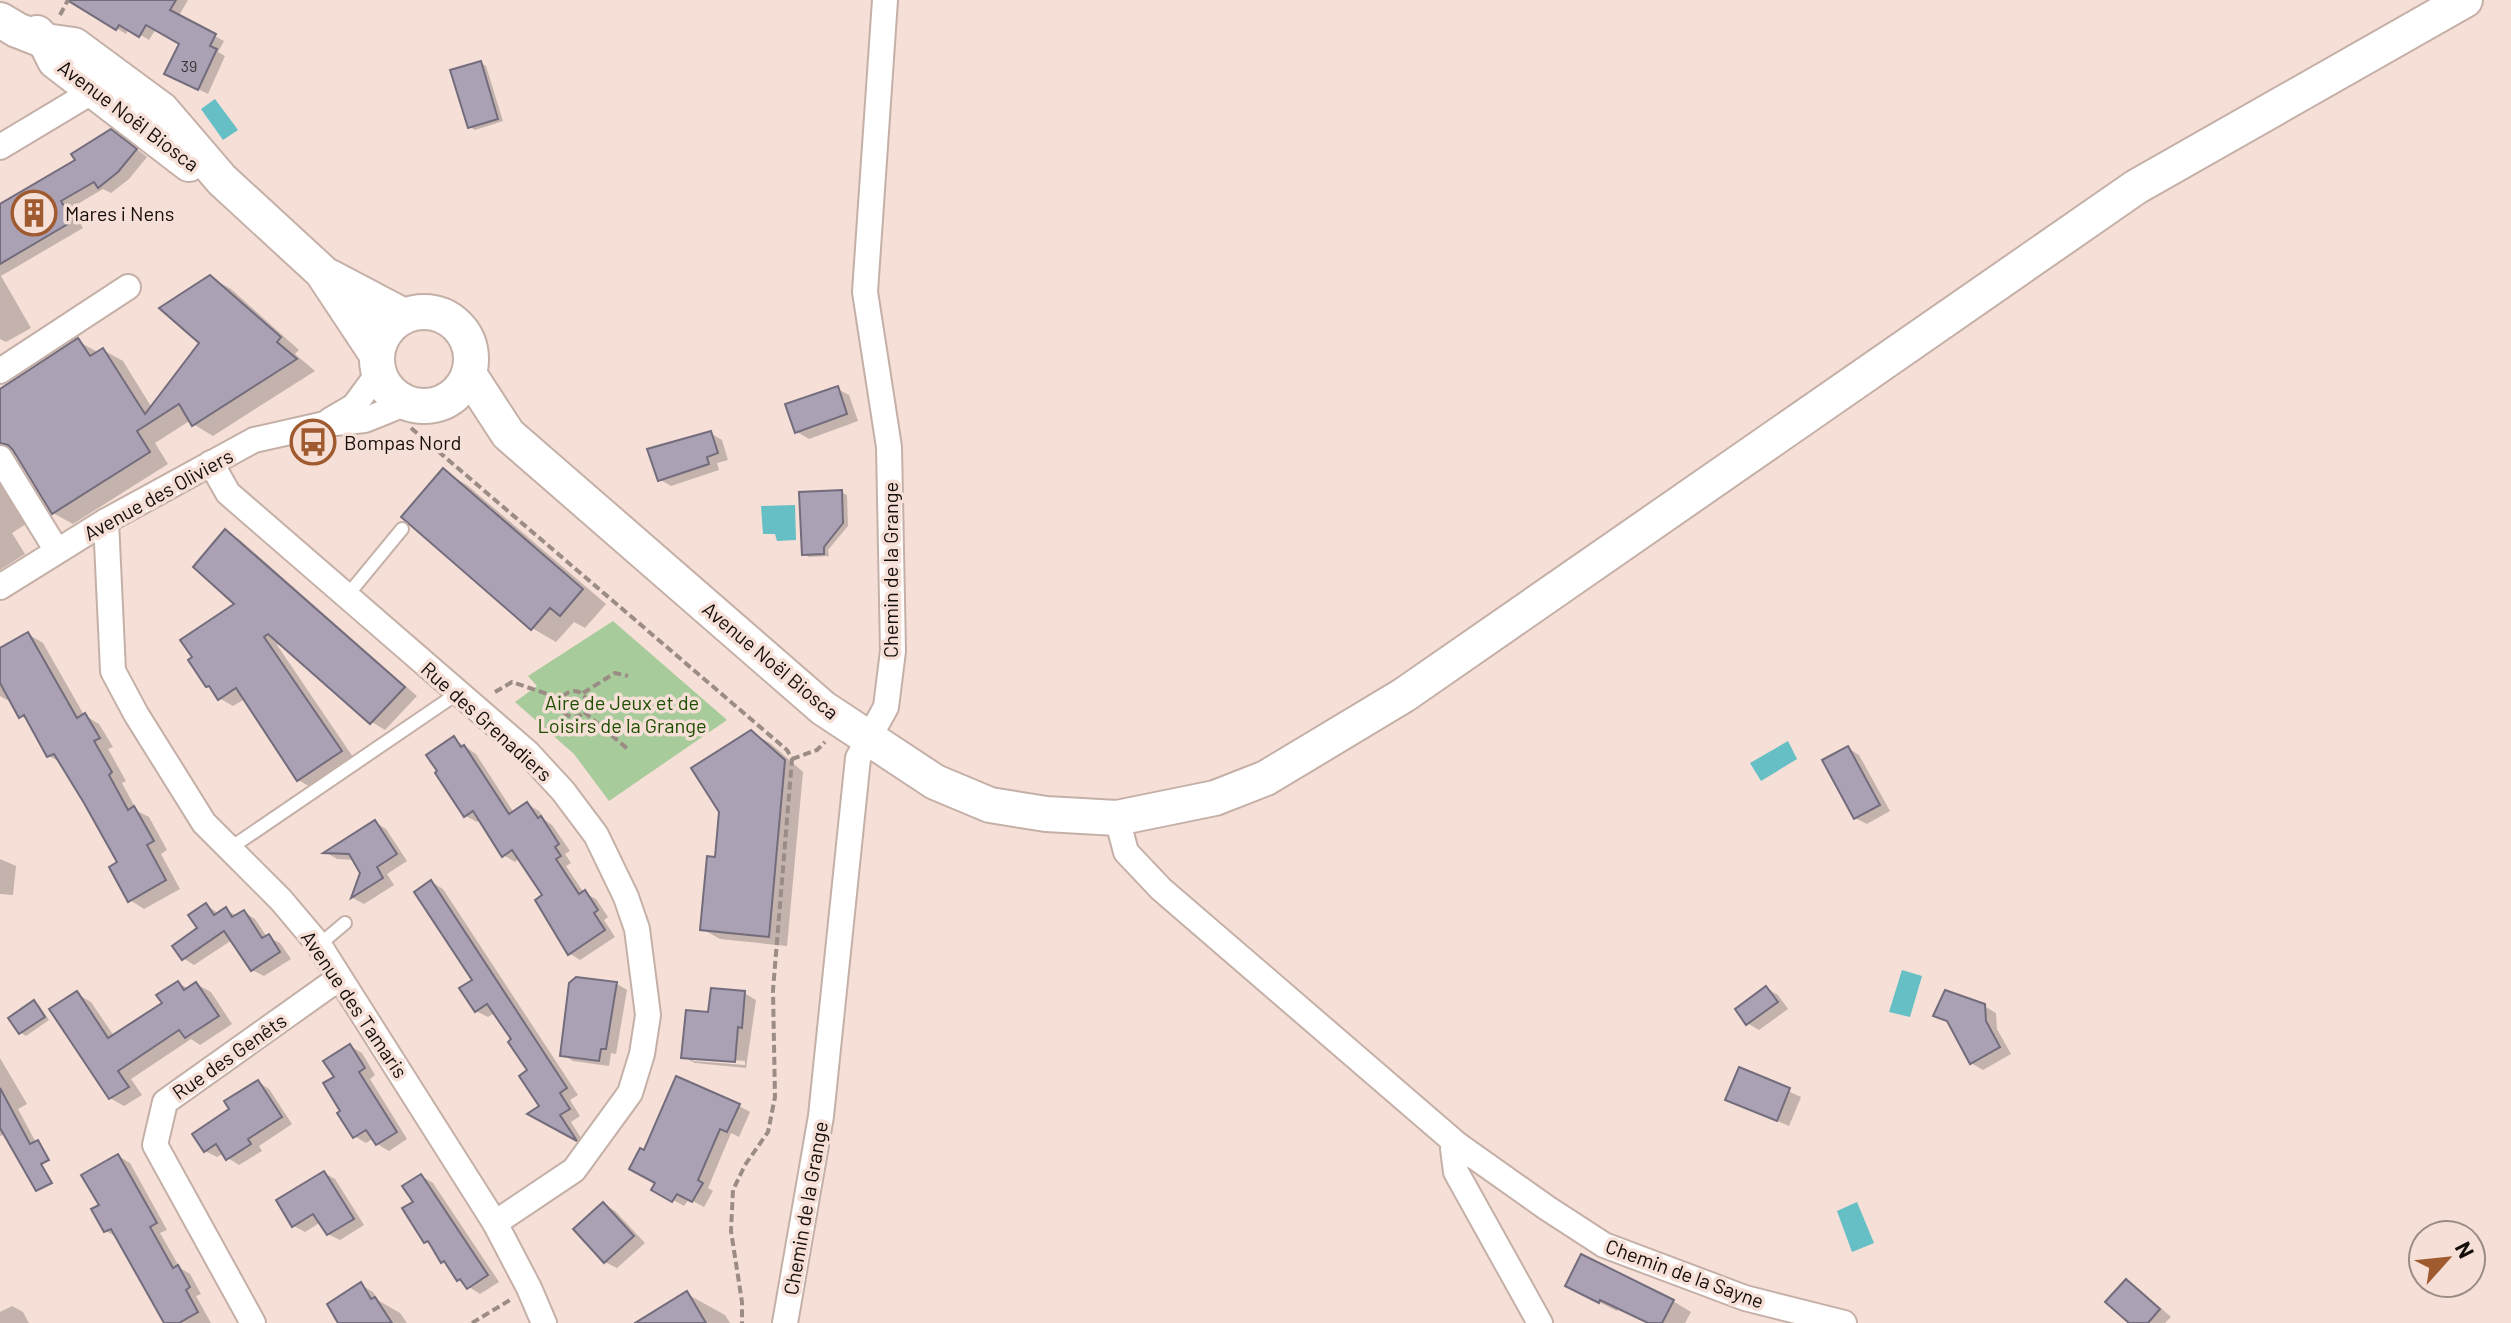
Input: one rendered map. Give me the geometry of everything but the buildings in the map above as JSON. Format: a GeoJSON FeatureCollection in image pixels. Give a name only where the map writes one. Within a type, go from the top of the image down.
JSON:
{"type":"FeatureCollection","features":[{"type":"Feature","properties":{"kind":"main road","name":"Avenue Noël Biosca"},"geometry":{"type":"LineString","coordinates":[[508,434],[823,708],[864,748],[990,805],[1046,814],[1117,818],[1139,815],[1215,798],[1266,778],[1404,695],[2136,187],[2465,0]]}},
{"type":"Feature","properties":{"kind":"main road","name":"Avenue Noël Biosca"},"geometry":{"type":"LineString","coordinates":[[0,1],[17,12],[45,41],[55,61],[184,161],[222,180]]}},
{"type":"Feature","properties":{"kind":"main road","name":"Avenue Noël Biosca"},"geometry":{"type":"LineString","coordinates":[[0,20],[45,41],[74,45],[162,110],[222,180],[322,272]]}},
{"type":"Feature","properties":{"kind":"main road"},"geometry":{"type":"LineString","coordinates":[[322,272],[404,316]]}},
{"type":"Feature","properties":{"kind":"main road"},"geometry":{"type":"LineString","coordinates":[[322,272],[378,363],[385,385],[395,396],[508,434]]}},
{"type":"Feature","properties":{"kind":"main road"},"geometry":{"type":"LineString","coordinates":[[378,363],[381,339],[391,325],[404,316],[419,312],[435,313],[449,318],[461,329],[469,342],[472,358],[469,374],[458,392],[449,399],[420,404]]}},
{"type":"Feature","properties":{"kind":"main road"},"geometry":{"type":"LineString","coordinates":[[469,374],[508,434]]}},
{"type":"Feature","properties":{"kind":"street","name":"Chemin de la Grange"},"geometry":{"type":"LineString","coordinates":[[785,1323],[821,1116],[864,748],[886,707],[893,651],[889,447],[865,292],[885,0]]}},
{"type":"Feature","properties":{"kind":"street"},"geometry":{"type":"LineString","coordinates":[[0,147],[95,90]]}},
{"type":"Feature","properties":{"kind":"street"},"geometry":{"type":"LineString","coordinates":[[0,371],[128,287]]}},
{"type":"Feature","properties":{"kind":"street","name":"Avenue des Oliviers"},"geometry":{"type":"LineString","coordinates":[[325,424],[354,406],[378,363]]}},
{"type":"Feature","properties":{"kind":"street","name":"Avenue des Oliviers"},"geometry":{"type":"LineString","coordinates":[[0,587],[106,521],[254,440],[325,424],[365,420],[420,404]]}},
{"type":"Feature","properties":{"kind":"street"},"geometry":{"type":"LineString","coordinates":[[0,458],[57,551]]}},
{"type":"Feature","properties":{"kind":"street","name":"Rue des Grenadiers"},"geometry":{"type":"LineString","coordinates":[[211,463],[228,493],[527,752],[563,791],[596,835],[626,897],[637,929],[648,1015],[642,1054],[630,1093],[574,1170],[495,1223]]}},
{"type":"Feature","properties":{"kind":"street","name":"Avenue des Tamaris"},"geometry":{"type":"LineString","coordinates":[[106,521],[113,671],[136,714],[204,823],[281,900],[319,945],[495,1223],[544,1323]]}},
{"type":"Feature","properties":{"kind":"street","name":"Chemin de la Sayne"},"geometry":{"type":"LineString","coordinates":[[1117,818],[1126,852],[1161,889],[1458,1145],[1547,1208],[1604,1245],[1745,1298],[1844,1323]]}},
{"type":"Feature","properties":{"kind":"street","name":"Rue des Genêts"},"geometry":{"type":"LineString","coordinates":[[253,1323],[155,1145],[165,1102],[340,980]]}},
{"type":"Feature","properties":{"kind":"street"},"geometry":{"type":"LineString","coordinates":[[1458,1145],[1453,1149],[1456,1172],[1540,1323]]}},
{"type":"Feature","properties":{"kind":"lane"},"geometry":{"type":"LineString","coordinates":[[346,597],[402,529]]}},
{"type":"Feature","properties":{"kind":"lane"},"geometry":{"type":"LineString","coordinates":[[229,849],[465,700]]}},
{"type":"Feature","properties":{"kind":"lane"},"geometry":{"type":"LineString","coordinates":[[319,945],[345,923]]}},
{"type":"Feature","properties":{"kind":"path"},"geometry":{"type":"LineString","coordinates":[[365,420],[373,428],[401,420],[787,750],[792,759],[773,990],[775,1097],[768,1132],[745,1165],[733,1190],[731,1231],[742,1302],[742,1323]]}},
{"type":"Feature","properties":{"kind":"path"},"geometry":{"type":"LineString","coordinates":[[583,693],[615,673],[628,676]]}},
{"type":"Feature","properties":{"kind":"path"},"geometry":{"type":"LineString","coordinates":[[465,700],[512,682],[562,699]]}},
{"type":"Feature","properties":{"kind":"path"},"geometry":{"type":"LineString","coordinates":[[569,691],[583,693],[587,699],[584,712],[579,716],[565,714],[561,708],[562,699],[569,691]]}},
{"type":"Feature","properties":{"kind":"path"},"geometry":{"type":"LineString","coordinates":[[584,712],[629,750]]}},
{"type":"Feature","properties":{"kind":"path"},"geometry":{"type":"LineString","coordinates":[[792,759],[817,750],[829,739],[864,748]]}},
{"type":"Feature","properties":{"kind":"path"},"geometry":{"type":"LineString","coordinates":[[472,1323],[529,1288]]}},
{"type":"Feature","properties":{"kind":"green space","name":"Aire de Jeux et de Loisirs de la Grange"},"geometry":{"type":"Polygon","coordinates":[[[613,621],[727,720],[609,801],[574,754],[515,702],[537,686],[528,676],[613,621]]]}},
{"type":"Feature","properties":{"kind":"water"},"geometry":{"type":"Polygon","coordinates":[[[215,99],[238,130],[223,140],[201,109],[215,99]]]}},
{"type":"Feature","properties":{"kind":"water"},"geometry":{"type":"Polygon","coordinates":[[[795,505],[796,540],[777,541],[775,534],[763,534],[761,506],[795,505]]]}},
{"type":"Feature","properties":{"kind":"water"},"geometry":{"type":"Polygon","coordinates":[[[1788,741],[1797,759],[1761,781],[1750,763],[1788,741]]]}},
{"type":"Feature","properties":{"kind":"water"},"geometry":{"type":"Polygon","coordinates":[[[1902,970],[1922,976],[1910,1017],[1889,1012],[1902,970]]]}},
{"type":"Feature","properties":{"kind":"water"},"geometry":{"type":"Polygon","coordinates":[[[1857,1202],[1874,1243],[1852,1252],[1837,1211],[1857,1202]]]}},
{"type":"Feature","properties":{"kind":"place","name":"Mares i Nens"},"geometry":{"type":"Point","coordinates":[34,213]}},
{"type":"Feature","properties":{"kind":"place","name":"Bompas Nord"},"geometry":{"type":"Point","coordinates":[313,442]}}]}
